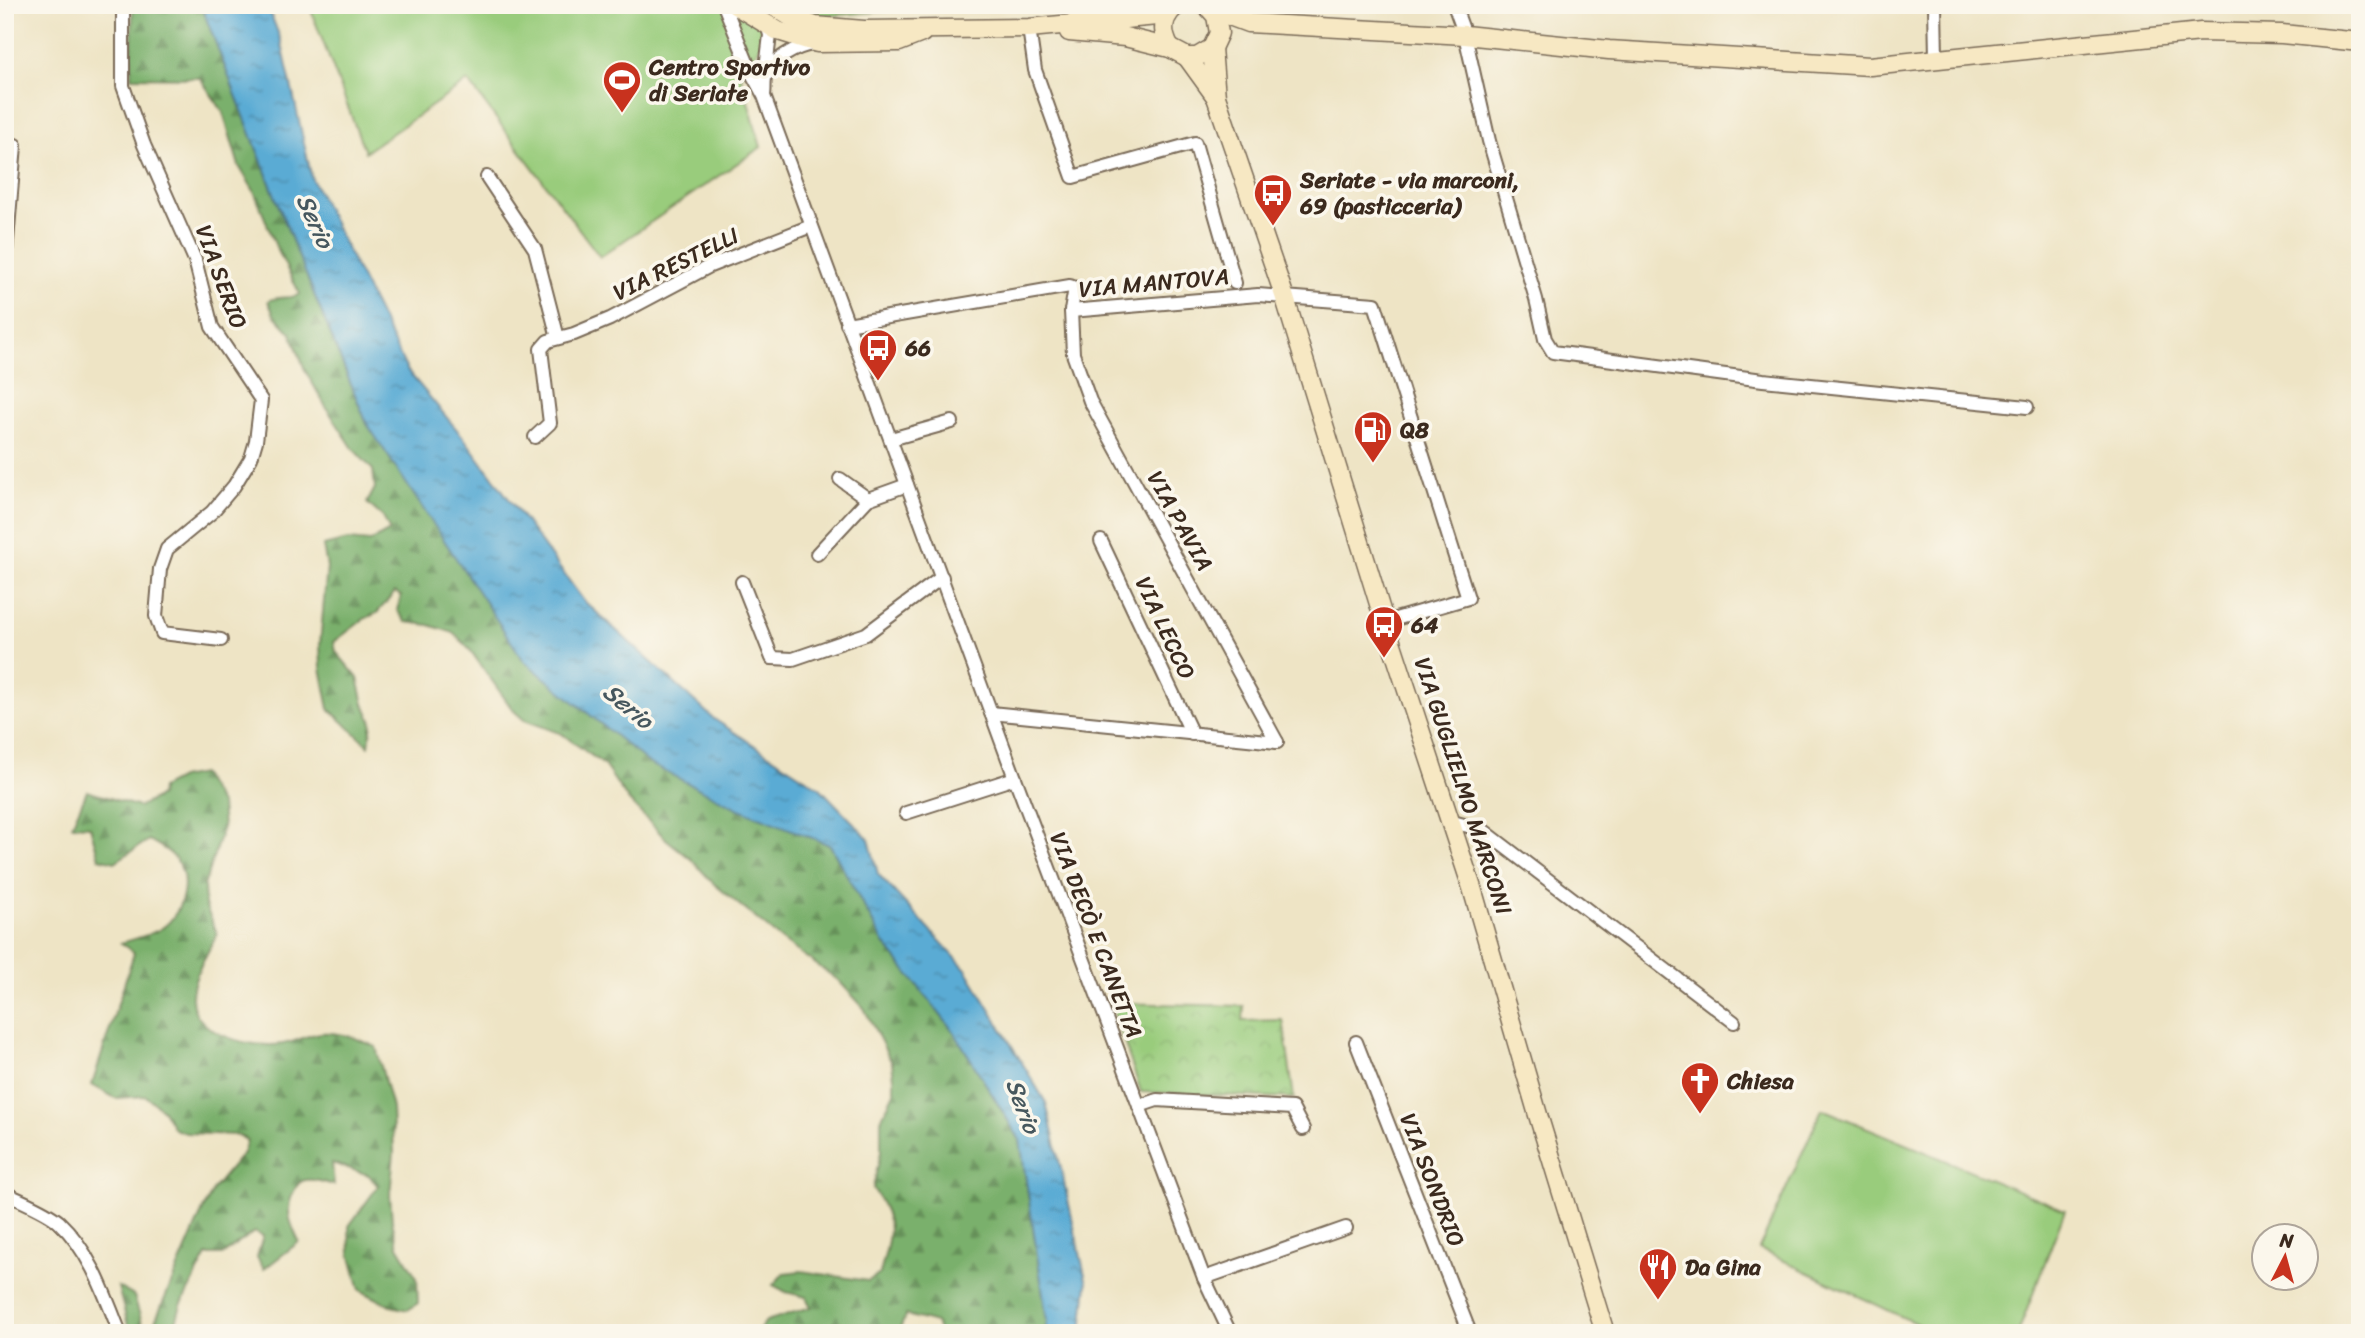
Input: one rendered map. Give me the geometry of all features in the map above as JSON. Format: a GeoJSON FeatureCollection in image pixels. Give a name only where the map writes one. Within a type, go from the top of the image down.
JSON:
{"type":"FeatureCollection","features":[{"type":"Feature","properties":{"kind":"street","name":"VIA SERIO"},"geometry":{"type":"LineString","coordinates":[[123,5],[123,86],[144,145],[195,260],[212,327],[261,400],[251,458],[234,486],[212,512],[167,549],[160,569],[156,615],[162,633],[221,639]]}},
{"type":"Feature","properties":{"kind":"street","name":"VIA DECÒ E CANETTA"},"geometry":{"type":"LineString","coordinates":[[724,5],[751,72],[764,96],[942,576],[1012,779],[1204,1278],[1230,1333]]}},
{"type":"Feature","properties":{"kind":"street"},"geometry":{"type":"LineString","coordinates":[[735,5],[790,37],[817,43]]}},
{"type":"Feature","properties":{"kind":"street"},"geometry":{"type":"LineString","coordinates":[[749,5],[767,24]]}},
{"type":"Feature","properties":{"kind":"street"},"geometry":{"type":"LineString","coordinates":[[771,5],[790,17],[815,26],[864,30],[1029,27],[1173,8]]}},
{"type":"Feature","properties":{"kind":"street"},"geometry":{"type":"LineString","coordinates":[[1454,5],[1465,35],[1489,141],[1536,299],[1545,339],[1553,352],[1763,380],[2027,407]]}},
{"type":"Feature","properties":{"kind":"street"},"geometry":{"type":"LineString","coordinates":[[1935,5],[1936,58]]}},
{"type":"Feature","properties":{"kind":"street"},"geometry":{"type":"LineString","coordinates":[[1170,48],[1163,30],[1173,8]]}},
{"type":"Feature","properties":{"kind":"street"},"geometry":{"type":"LineString","coordinates":[[1209,9],[1248,23],[1465,35],[1609,50],[1870,66],[2201,32],[2281,34],[2360,42]]}},
{"type":"Feature","properties":{"kind":"street","name":"VIA GUGLIELMO MARCONI"},"geometry":{"type":"LineString","coordinates":[[1209,9],[1219,24],[1214,45],[1216,97],[1284,295],[1450,821],[1605,1333]]}},
{"type":"Feature","properties":{"kind":"street"},"geometry":{"type":"LineString","coordinates":[[1029,27],[1125,37],[1170,48],[1187,57],[1205,54],[1248,23]]}},
{"type":"Feature","properties":{"kind":"street","name":"VIA DECÒ E CANETTA"},"geometry":{"type":"LineString","coordinates":[[764,96],[769,35],[767,24]]}},
{"type":"Feature","properties":{"kind":"street"},"geometry":{"type":"LineString","coordinates":[[1029,27],[1035,70],[1073,177],[1195,143],[1236,283]]}},
{"type":"Feature","properties":{"kind":"street"},"geometry":{"type":"LineString","coordinates":[[765,77],[783,56],[799,46],[817,43],[899,42],[935,29]]}},
{"type":"Feature","properties":{"kind":"street","name":"VIA GUGLIELMO MARCONI"},"geometry":{"type":"LineString","coordinates":[[1187,57],[1216,97]]}},
{"type":"Feature","properties":{"kind":"street"},"geometry":{"type":"LineString","coordinates":[[5,142],[15,145],[5,265]]}},
{"type":"Feature","properties":{"kind":"street"},"geometry":{"type":"LineString","coordinates":[[486,177],[536,249],[558,338],[548,341],[541,349],[551,423],[535,438]]}},
{"type":"Feature","properties":{"kind":"street","name":"VIA RESTELLI"},"geometry":{"type":"LineString","coordinates":[[558,338],[610,319],[710,266],[811,226]]}},
{"type":"Feature","properties":{"kind":"street","name":"VIA MANTOVA"},"geometry":{"type":"LineString","coordinates":[[848,324],[1070,286],[1075,288],[1071,311],[1284,295],[1375,304],[1468,598],[1385,622]]}},
{"type":"Feature","properties":{"kind":"street","name":"VIA PAVIA"},"geometry":{"type":"LineString","coordinates":[[1071,311],[1073,354],[1090,401],[1277,742],[1192,734]]}},
{"type":"Feature","properties":{"kind":"street"},"geometry":{"type":"LineString","coordinates":[[891,439],[952,422]]}},
{"type":"Feature","properties":{"kind":"street"},"geometry":{"type":"LineString","coordinates":[[840,479],[868,499]]}},
{"type":"Feature","properties":{"kind":"street"},"geometry":{"type":"LineString","coordinates":[[817,554],[868,499],[907,485]]}},
{"type":"Feature","properties":{"kind":"street","name":"VIA LECCO"},"geometry":{"type":"LineString","coordinates":[[1101,541],[1192,734]]}},
{"type":"Feature","properties":{"kind":"street"},"geometry":{"type":"LineString","coordinates":[[742,582],[772,658],[793,659],[866,634],[942,576]]}},
{"type":"Feature","properties":{"kind":"street"},"geometry":{"type":"LineString","coordinates":[[991,713],[1192,734]]}},
{"type":"Feature","properties":{"kind":"street"},"geometry":{"type":"LineString","coordinates":[[906,813],[1012,779]]}},
{"type":"Feature","properties":{"kind":"street"},"geometry":{"type":"LineString","coordinates":[[1450,821],[1483,830],[1734,1021]]}},
{"type":"Feature","properties":{"kind":"street","name":"VIA SONDRIO"},"geometry":{"type":"LineString","coordinates":[[1356,1042],[1470,1333]]}},
{"type":"Feature","properties":{"kind":"street"},"geometry":{"type":"LineString","coordinates":[[1139,1106],[1157,1100],[1292,1108],[1303,1129]]}},
{"type":"Feature","properties":{"kind":"street"},"geometry":{"type":"LineString","coordinates":[[5,1194],[58,1221],[99,1280],[120,1333]]}},
{"type":"Feature","properties":{"kind":"street"},"geometry":{"type":"LineString","coordinates":[[1204,1278],[1346,1228]]}},
{"type":"Feature","properties":{"kind":"green space"},"geometry":{"type":"Polygon","coordinates":[[[133,5],[201,5],[367,424],[790,828],[830,845],[884,943],[954,1032],[1020,1140],[1047,1321],[1045,1333],[940,1333],[936,1323],[906,1315],[898,1333],[757,1333],[766,1321],[811,1307],[806,1297],[786,1292],[773,1285],[784,1273],[801,1271],[868,1281],[880,1274],[889,1230],[885,1211],[873,1188],[881,1152],[881,1120],[894,1093],[892,1063],[864,1008],[838,980],[782,940],[713,883],[629,801],[604,765],[562,734],[524,720],[513,710],[470,650],[454,633],[429,625],[406,622],[397,610],[401,596],[395,592],[377,613],[364,619],[334,642],[336,652],[358,678],[364,704],[372,722],[369,746],[329,709],[321,668],[320,644],[327,567],[323,546],[348,540],[370,542],[390,531],[383,517],[367,503],[375,488],[373,470],[354,450],[326,407],[305,370],[291,333],[274,315],[268,301],[300,294],[277,249],[254,191],[239,166],[223,112],[200,78],[131,77],[133,5]]]}},
{"type":"Feature","properties":{"kind":"green space","name":"Centro Sportivo di Seriate"},"geometry":{"type":"Polygon","coordinates":[[[309,5],[918,5],[913,9],[776,20],[741,77],[761,147],[600,257],[468,81],[365,152],[309,5]]]}},
{"type":"Feature","properties":{"kind":"green space"},"geometry":{"type":"Polygon","coordinates":[[[201,774],[221,805],[223,827],[204,886],[205,905],[217,934],[195,981],[192,998],[195,1011],[214,1031],[242,1042],[283,1044],[330,1033],[354,1038],[376,1047],[392,1108],[392,1221],[398,1246],[417,1278],[418,1303],[408,1310],[391,1306],[360,1290],[350,1253],[349,1226],[378,1186],[369,1175],[332,1163],[334,1185],[306,1180],[298,1184],[292,1195],[289,1213],[299,1242],[264,1269],[257,1257],[263,1236],[254,1232],[222,1255],[207,1255],[181,1305],[174,1329],[170,1333],[150,1333],[214,1188],[243,1153],[247,1140],[237,1135],[186,1133],[174,1129],[163,1110],[146,1096],[115,1098],[92,1085],[134,953],[121,943],[153,933],[170,921],[180,903],[184,882],[179,863],[149,840],[115,862],[99,858],[90,826],[72,825],[87,791],[139,807],[160,796],[161,788],[180,778],[201,774]]]}},
{"type":"Feature","properties":{"kind":"green space"},"geometry":{"type":"Polygon","coordinates":[[[1111,1003],[1244,1006],[1243,1021],[1283,1020],[1294,1098],[1141,1092],[1111,1003]]]}},
{"type":"Feature","properties":{"kind":"green space"},"geometry":{"type":"Polygon","coordinates":[[[1822,1109],[2065,1210],[2018,1333],[1936,1333],[1759,1249],[1822,1109]]]}},
{"type":"Feature","properties":{"kind":"green space"},"geometry":{"type":"Polygon","coordinates":[[[118,1287],[134,1296],[145,1333],[130,1333],[118,1287]]]}},
{"type":"Feature","properties":{"kind":"water","name":"Serio"},"geometry":{"type":"Polygon","coordinates":[[[201,5],[267,5],[281,40],[312,179],[407,370],[464,438],[584,601],[714,719],[820,788],[869,839],[878,874],[966,969],[1046,1103],[1087,1284],[1082,1333],[1045,1333],[1047,1321],[1020,1140],[954,1032],[884,943],[830,845],[739,809],[650,764],[524,661],[367,424],[201,5]]]}},
{"type":"Feature","properties":{"kind":"place","name":"Centro Sportivo di Seriate"},"geometry":{"type":"Point","coordinates":[622,114]}},
{"type":"Feature","properties":{"kind":"place","name":"Seriate - via marconi, 69 (pasticceria)"},"geometry":{"type":"Point","coordinates":[1273,227]}},
{"type":"Feature","properties":{"kind":"place","name":"66"},"geometry":{"type":"Point","coordinates":[878,382]}},
{"type":"Feature","properties":{"kind":"place","name":"Q8"},"geometry":{"type":"Point","coordinates":[1373,464]}},
{"type":"Feature","properties":{"kind":"place","name":"64"},"geometry":{"type":"Point","coordinates":[1384,659]}},
{"type":"Feature","properties":{"kind":"place","name":"Chiesa"},"geometry":{"type":"Point","coordinates":[1700,1115]}},
{"type":"Feature","properties":{"kind":"place","name":"Da Gina"},"geometry":{"type":"Point","coordinates":[1658,1301]}}]}
